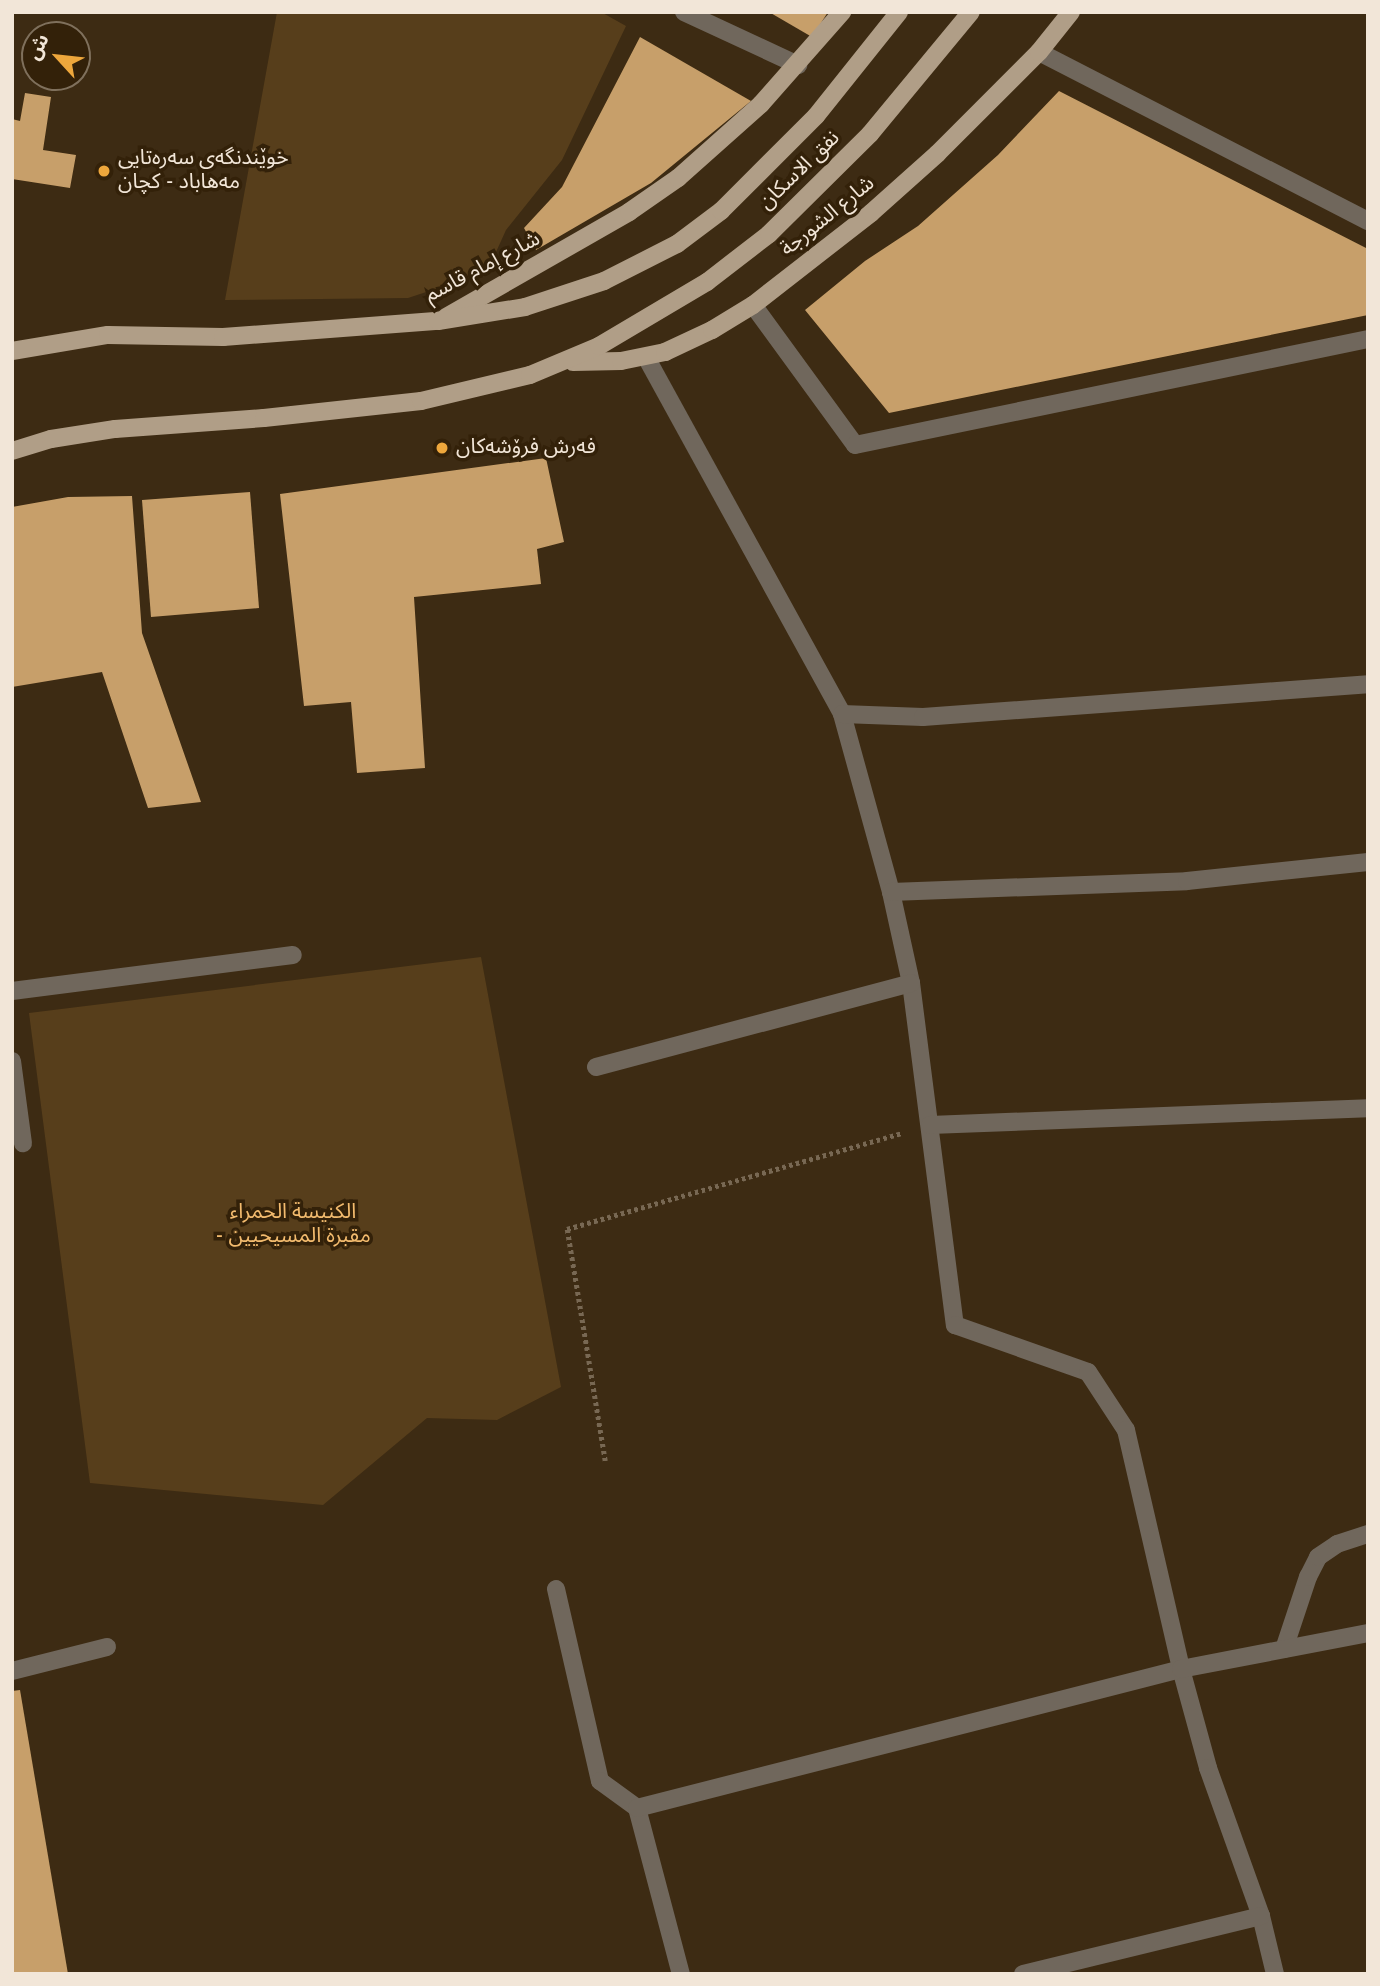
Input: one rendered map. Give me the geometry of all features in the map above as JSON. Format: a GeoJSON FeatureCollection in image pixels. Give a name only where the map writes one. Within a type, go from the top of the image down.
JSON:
{"type":"FeatureCollection","features":[{"type":"Feature","properties":{"kind":"main road","name":"شارع إمام قاسم"},"geometry":{"type":"LineString","coordinates":[[12,351],[108,335],[223,337],[438,321],[629,212],[678,178],[718,145],[798,65],[842,12]]}},
{"type":"Feature","properties":{"kind":"main road"},"geometry":{"type":"LineString","coordinates":[[438,321],[525,307],[604,282],[677,244],[722,211],[816,116],[899,12]]}},
{"type":"Feature","properties":{"kind":"main road","name":"نفق الاسكان"},"geometry":{"type":"LineString","coordinates":[[559,363],[631,329],[707,282],[805,200],[897,104],[971,12]]}},
{"type":"Feature","properties":{"kind":"main road","name":"شارع الشورجة"},"geometry":{"type":"LineString","coordinates":[[559,363],[646,357],[689,342],[753,305],[871,213],[937,154],[1039,51],[1072,12]]}},
{"type":"Feature","properties":{"kind":"main road"},"geometry":{"type":"LineString","coordinates":[[12,451],[51,439],[115,429],[264,418],[421,401],[530,375],[559,363]]}},
{"type":"Feature","properties":{"kind":"street"},"geometry":{"type":"LineString","coordinates":[[684,12],[798,65]]}},
{"type":"Feature","properties":{"kind":"street"},"geometry":{"type":"LineString","coordinates":[[1039,51],[1368,222]]}},
{"type":"Feature","properties":{"kind":"street"},"geometry":{"type":"LineString","coordinates":[[753,305],[855,445],[1368,339]]}},
{"type":"Feature","properties":{"kind":"street"},"geometry":{"type":"LineString","coordinates":[[646,357],[842,714],[891,892],[911,983],[955,1325],[1088,1371],[1126,1430],[1181,1669],[1208,1768],[1261,1916],[1275,1974]]}},
{"type":"Feature","properties":{"kind":"street"},"geometry":{"type":"LineString","coordinates":[[842,714],[923,717],[1368,684]]}},
{"type":"Feature","properties":{"kind":"street"},"geometry":{"type":"LineString","coordinates":[[891,892],[1187,881],[1368,862]]}},
{"type":"Feature","properties":{"kind":"street"},"geometry":{"type":"LineString","coordinates":[[12,990],[293,955]]}},
{"type":"Feature","properties":{"kind":"street"},"geometry":{"type":"LineString","coordinates":[[596,1068],[911,983]]}},
{"type":"Feature","properties":{"kind":"street"},"geometry":{"type":"LineString","coordinates":[[12,1060],[23,1143]]}},
{"type":"Feature","properties":{"kind":"street"},"geometry":{"type":"LineString","coordinates":[[930,1125],[1368,1108]]}},
{"type":"Feature","properties":{"kind":"street"},"geometry":{"type":"LineString","coordinates":[[1284,1649],[1308,1577],[1318,1557],[1337,1544],[1368,1534]]}},
{"type":"Feature","properties":{"kind":"street"},"geometry":{"type":"LineString","coordinates":[[556,1589],[600,1781],[636,1808],[681,1974]]}},
{"type":"Feature","properties":{"kind":"street"},"geometry":{"type":"LineString","coordinates":[[636,1808],[1181,1669],[1368,1633]]}},
{"type":"Feature","properties":{"kind":"street"},"geometry":{"type":"LineString","coordinates":[[12,1671],[107,1647]]}},
{"type":"Feature","properties":{"kind":"street"},"geometry":{"type":"LineString","coordinates":[[1023,1974],[1261,1916]]}},
{"type":"Feature","properties":{"kind":"path"},"geometry":{"type":"LineString","coordinates":[[605,1461],[567,1229],[930,1125]]}},
{"type":"Feature","properties":{"kind":"green space"},"geometry":{"type":"Polygon","coordinates":[[[277,12],[601,12],[626,26],[562,160],[506,230],[487,272],[408,298],[225,300],[277,12]]]}},
{"type":"Feature","properties":{"kind":"green space","name":"الكنيسة الحمراء - مقبرة المسيحيين"},"geometry":{"type":"Polygon","coordinates":[[[481,957],[561,1387],[497,1420],[427,1418],[323,1505],[90,1483],[29,1013],[481,957]]]}},
{"type":"Feature","properties":{"kind":"building"},"geometry":{"type":"Polygon","coordinates":[[[769,12],[828,12],[812,37],[769,12]]]}},
{"type":"Feature","properties":{"kind":"building"},"geometry":{"type":"Polygon","coordinates":[[[640,37],[751,101],[651,183],[536,250],[524,228],[562,187],[640,37]]]}},
{"type":"Feature","properties":{"kind":"building"},"geometry":{"type":"Polygon","coordinates":[[[1059,91],[1368,249],[1368,315],[889,413],[805,310],[865,261],[918,226],[998,155],[1059,91]]]}},
{"type":"Feature","properties":{"kind":"building"},"geometry":{"type":"Polygon","coordinates":[[[25,93],[51,97],[43,150],[76,155],[70,188],[12,179],[12,119],[20,121],[25,93]]]}},
{"type":"Feature","properties":{"kind":"building"},"geometry":{"type":"Polygon","coordinates":[[[546,458],[564,542],[537,549],[541,584],[414,597],[425,768],[357,773],[351,702],[304,706],[280,494],[546,458]]]}},
{"type":"Feature","properties":{"kind":"building"},"geometry":{"type":"Polygon","coordinates":[[[250,492],[259,608],[151,617],[142,500],[250,492]]]}},
{"type":"Feature","properties":{"kind":"building"},"geometry":{"type":"Polygon","coordinates":[[[132,496],[142,633],[201,802],[148,808],[102,672],[12,687],[12,507],[68,497],[132,496]]]}},
{"type":"Feature","properties":{"kind":"building"},"geometry":{"type":"Polygon","coordinates":[[[20,1690],[68,1974],[12,1974],[12,1691],[20,1690]]]}},
{"type":"Feature","properties":{"kind":"place","name":"خوێندنگەی سەرەتایی مەهاباد - کچان"},"geometry":{"type":"Point","coordinates":[104,171]}},
{"type":"Feature","properties":{"kind":"place","name":"فەرش فرۆشەکان"},"geometry":{"type":"Point","coordinates":[442,448]}}]}
